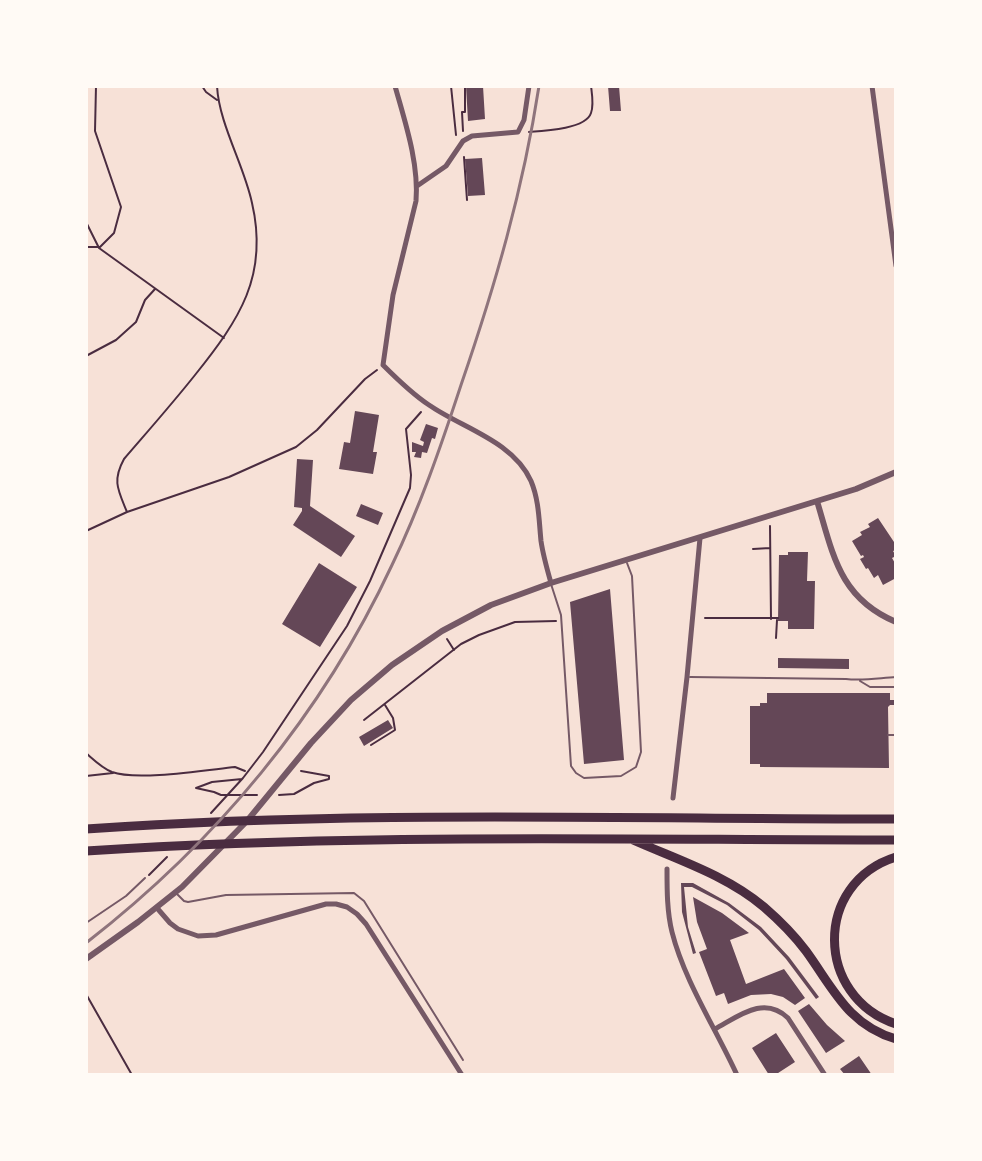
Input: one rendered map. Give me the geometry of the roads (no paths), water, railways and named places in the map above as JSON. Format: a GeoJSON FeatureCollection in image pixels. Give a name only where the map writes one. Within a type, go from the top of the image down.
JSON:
{"type":"FeatureCollection","features":[{"type":"Feature","properties":{"kind":"highway"},"geometry":{"type":"LineString","coordinates":[[86,829],[418,817],[896,819]]}},
{"type":"Feature","properties":{"kind":"highway"},"geometry":{"type":"LineString","coordinates":[[630,838],[717,876],[752,898],[796,939],[850,1013],[875,1031],[896,1039]]}},
{"type":"Feature","properties":{"kind":"highway"},"geometry":{"type":"LineString","coordinates":[[86,851],[218,843],[350,840],[896,840]]}},
{"type":"Feature","properties":{"kind":"highway"},"geometry":{"type":"LineString","coordinates":[[896,857],[869,870],[852,888],[837,918],[834,943],[841,975],[854,996],[871,1012],[896,1024]]}},
{"type":"Feature","properties":{"kind":"street"},"geometry":{"type":"LineString","coordinates":[[395,86],[417,186],[393,295],[383,365],[427,404],[506,451],[520,464],[536,496],[543,555],[551,583]]}},
{"type":"Feature","properties":{"kind":"street"},"geometry":{"type":"LineString","coordinates":[[417,186],[446,166],[463,141],[472,136],[518,132],[524,120],[529,86]]}},
{"type":"Feature","properties":{"kind":"street"},"geometry":{"type":"LineString","coordinates":[[872,86],[896,266]]}},
{"type":"Feature","properties":{"kind":"street"},"geometry":{"type":"LineString","coordinates":[[86,959],[157,908],[193,876],[247,821],[328,723],[400,659],[442,631],[491,605],[551,583],[856,489],[896,472]]}},
{"type":"Feature","properties":{"kind":"street"},"geometry":{"type":"LineString","coordinates":[[817,501],[834,560],[844,580],[864,603],[896,622]]}},
{"type":"Feature","properties":{"kind":"street"},"geometry":{"type":"LineString","coordinates":[[673,798],[700,538]]}},
{"type":"Feature","properties":{"kind":"street"},"geometry":{"type":"LineString","coordinates":[[667,869],[671,929],[678,954],[737,1075]]}},
{"type":"Feature","properties":{"kind":"street"},"geometry":{"type":"LineString","coordinates":[[157,908],[178,929],[187,934],[207,936],[315,906],[336,904],[347,907],[366,924],[462,1075]]}},
{"type":"Feature","properties":{"kind":"street"},"geometry":{"type":"LineString","coordinates":[[715,1029],[754,1009],[772,1007],[788,1018],[825,1075]]}},
{"type":"Feature","properties":{"kind":"lane"},"geometry":{"type":"LineString","coordinates":[[551,583],[561,620],[571,766],[584,778],[621,776],[636,767],[641,752],[632,576],[626,560]]}},
{"type":"Feature","properties":{"kind":"lane"},"geometry":{"type":"LineString","coordinates":[[687,677],[859,681],[896,677]]}},
{"type":"Feature","properties":{"kind":"lane"},"geometry":{"type":"LineString","coordinates":[[859,681],[870,687],[896,687]]}},
{"type":"Feature","properties":{"kind":"lane"},"geometry":{"type":"LineString","coordinates":[[888,735],[896,735]]}},
{"type":"Feature","properties":{"kind":"lane"},"geometry":{"type":"LineString","coordinates":[[86,923],[126,896],[145,878]]}},
{"type":"Feature","properties":{"kind":"lane"},"geometry":{"type":"LineString","coordinates":[[175,892],[188,902],[226,895],[354,893],[364,901],[463,1060]]}},
{"type":"Feature","properties":{"kind":"railway"},"geometry":{"type":"LineString","coordinates":[[86,943],[179,862],[262,772],[299,724],[364,620],[402,543],[446,431],[516,200],[539,86]]}}]}
